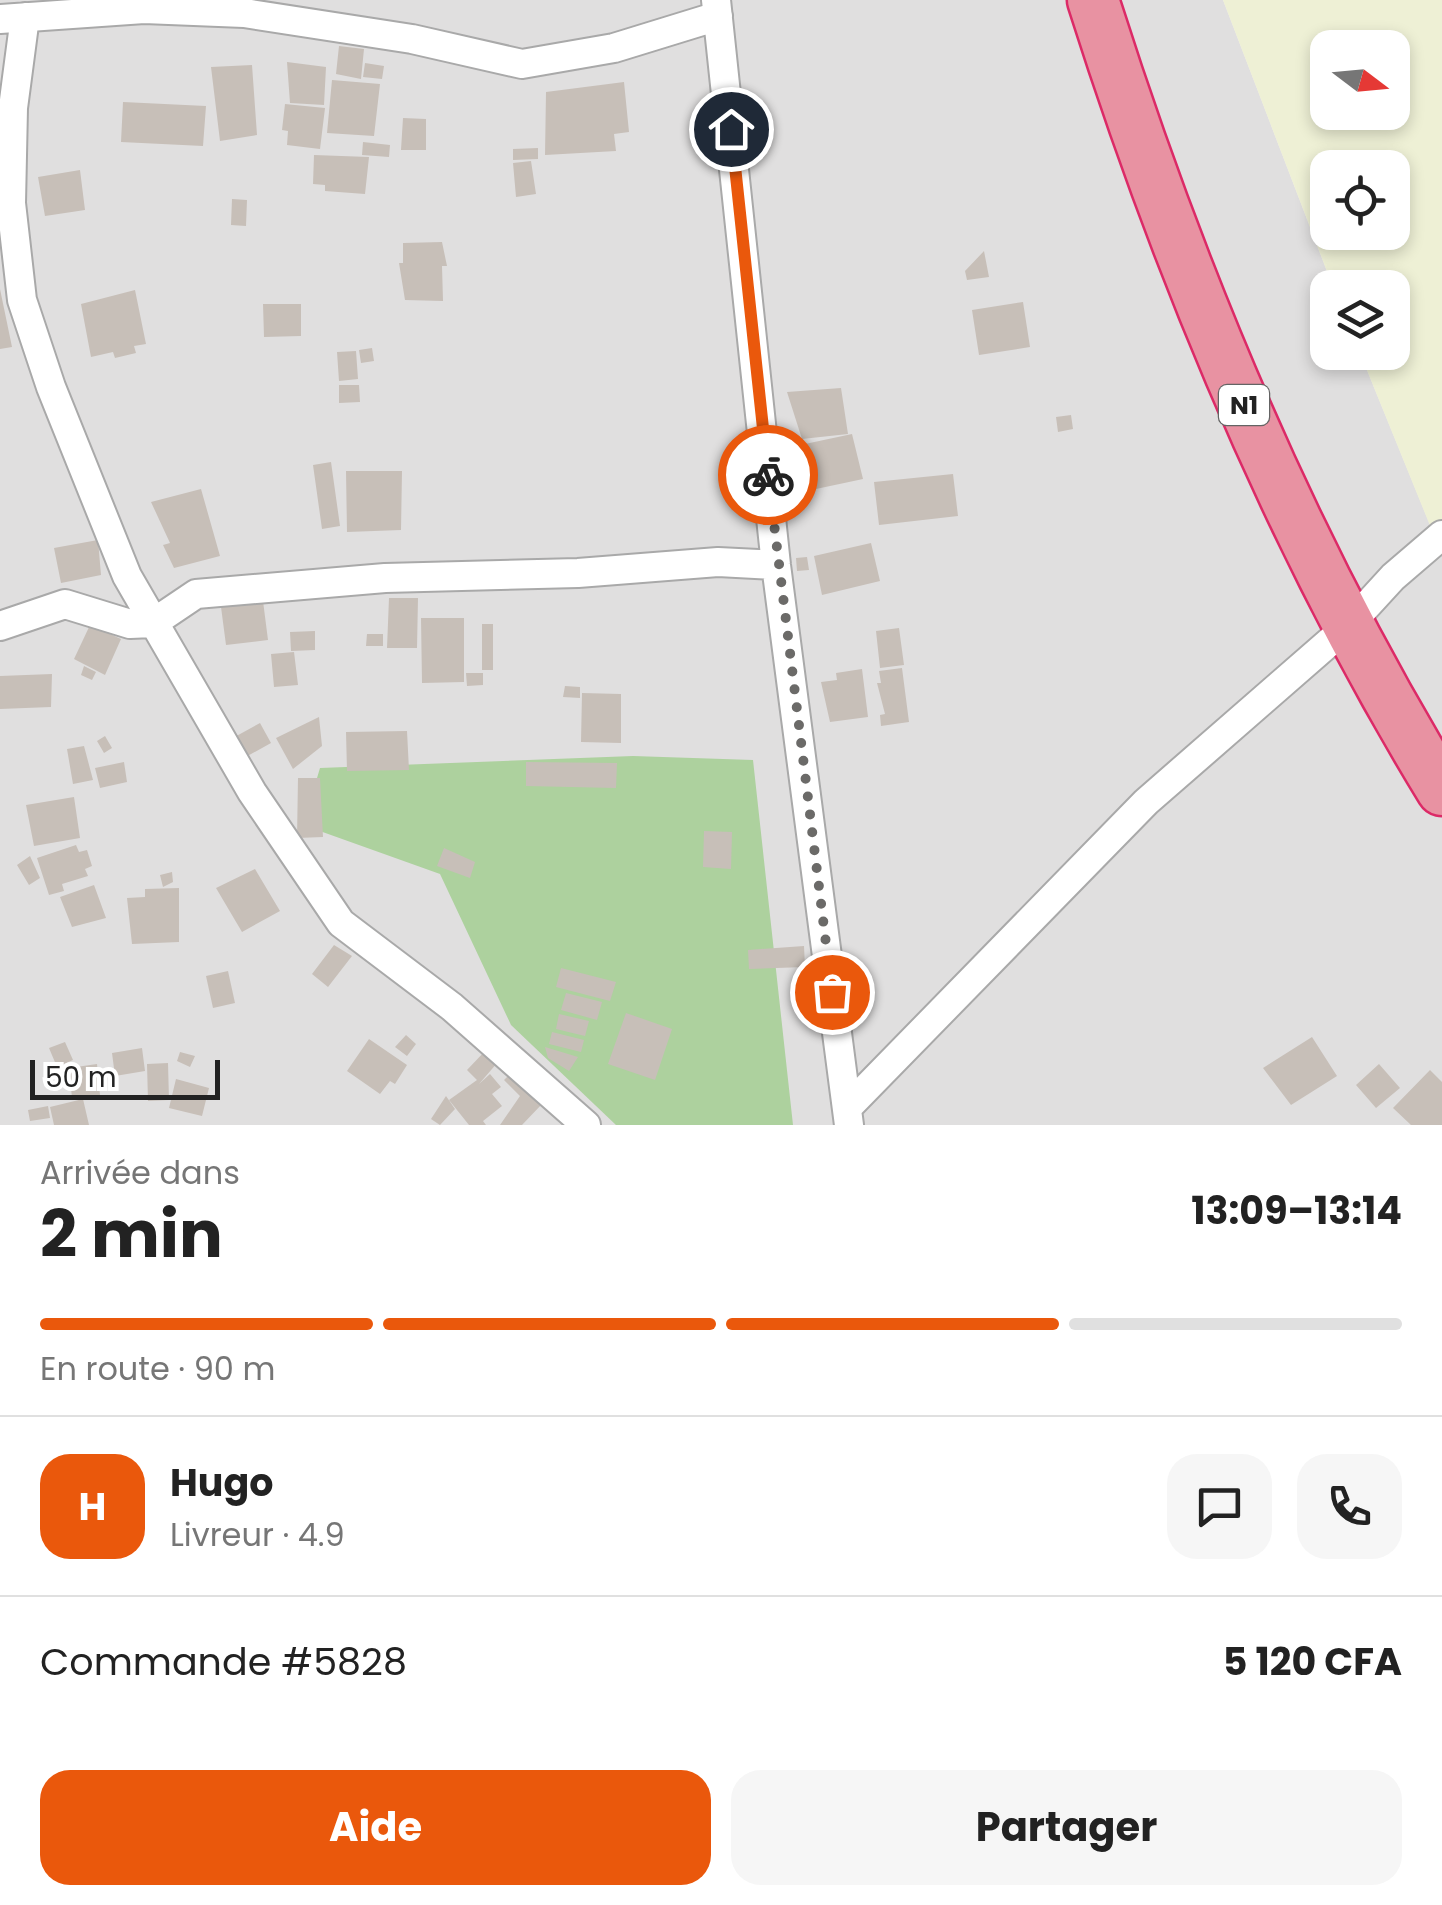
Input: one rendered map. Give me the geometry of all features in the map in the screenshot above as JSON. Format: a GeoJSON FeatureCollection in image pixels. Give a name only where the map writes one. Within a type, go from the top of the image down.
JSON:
{"type":"FeatureCollection","features":[{"type":"Feature","properties":{"kind":"highway","name":"N1"},"geometry":{"type":"LineString","coordinates":[[1092,0],[1140,150],[1204,314],[1306,546],[1442,790]]}},
{"type":"Feature","properties":{"kind":"street"},"geometry":{"type":"LineString","coordinates":[[586,1125],[452,1007],[341,923],[252,792],[153,623],[90,490],[22,300],[11,203],[13,18],[245,6],[522,64],[614,48],[717,8],[776,565],[848,1116]]}},
{"type":"Feature","properties":{"kind":"street"},"geometry":{"type":"LineString","coordinates":[[848,1116],[1146,802],[1349,624],[1393,577],[1442,535]]}},
{"type":"Feature","properties":{"kind":"street"},"geometry":{"type":"LineString","coordinates":[[0,627],[64,604],[130,624],[153,623],[196,594],[385,578],[578,572],[718,562],[776,565]]}},
{"type":"Feature","properties":{"kind":"shaded area"},"geometry":{"type":"Polygon","coordinates":[[[0,0],[1223,0],[1310,227],[1310,250],[1319,250],[1326,270],[1310,270],[1310,370],[1367,370],[1435,537],[1442,533],[1442,1125],[0,1125],[0,0]]]}},
{"type":"Feature","properties":{"kind":"green space"},"geometry":{"type":"Polygon","coordinates":[[[1223,0],[1442,0],[1442,533],[1435,538],[1367,370],[1410,370],[1410,270],[1326,270],[1319,250],[1410,250],[1410,150],[1310,150],[1310,227],[1223,0]]]}},
{"type":"Feature","properties":{"kind":"green space"},"geometry":{"type":"Polygon","coordinates":[[[633,756],[753,760],[793,1125],[616,1125],[511,1025],[440,874],[303,825],[320,768],[633,756]]]}},
{"type":"Feature","properties":{"kind":"building"},"geometry":{"type":"Polygon","coordinates":[[[339,46],[364,49],[361,79],[336,74],[339,46]]]}},
{"type":"Feature","properties":{"kind":"building"},"geometry":{"type":"Polygon","coordinates":[[[287,62],[326,67],[324,105],[290,103],[287,62]]]}},
{"type":"Feature","properties":{"kind":"building"},"geometry":{"type":"Polygon","coordinates":[[[365,63],[384,66],[382,79],[363,77],[365,63]]]}},
{"type":"Feature","properties":{"kind":"building"},"geometry":{"type":"Polygon","coordinates":[[[252,65],[257,135],[220,141],[211,67],[252,65]]]}},
{"type":"Feature","properties":{"kind":"building"},"geometry":{"type":"Polygon","coordinates":[[[332,80],[380,84],[374,136],[327,133],[332,80]]]}},
{"type":"Feature","properties":{"kind":"building"},"geometry":{"type":"Polygon","coordinates":[[[624,82],[629,132],[614,134],[616,151],[545,155],[546,92],[624,82]]]}},
{"type":"Feature","properties":{"kind":"building"},"geometry":{"type":"Polygon","coordinates":[[[123,102],[206,106],[203,146],[121,142],[123,102]]]}},
{"type":"Feature","properties":{"kind":"building"},"geometry":{"type":"Polygon","coordinates":[[[285,104],[325,108],[320,149],[287,145],[288,131],[282,130],[285,104]]]}},
{"type":"Feature","properties":{"kind":"building"},"geometry":{"type":"Polygon","coordinates":[[[403,118],[426,119],[426,150],[401,150],[403,118]]]}},
{"type":"Feature","properties":{"kind":"building"},"geometry":{"type":"Polygon","coordinates":[[[363,142],[390,145],[389,157],[362,155],[363,142]]]}},
{"type":"Feature","properties":{"kind":"building"},"geometry":{"type":"Polygon","coordinates":[[[538,148],[538,159],[513,160],[513,149],[538,148]]]}},
{"type":"Feature","properties":{"kind":"building"},"geometry":{"type":"Polygon","coordinates":[[[314,155],[369,157],[365,194],[325,191],[325,185],[313,184],[314,155]]]}},
{"type":"Feature","properties":{"kind":"building"},"geometry":{"type":"Polygon","coordinates":[[[531,161],[536,194],[516,197],[513,163],[531,161]]]}},
{"type":"Feature","properties":{"kind":"building"},"geometry":{"type":"Polygon","coordinates":[[[80,170],[85,210],[45,216],[38,177],[80,170]]]}},
{"type":"Feature","properties":{"kind":"building"},"geometry":{"type":"Polygon","coordinates":[[[232,199],[247,200],[246,226],[231,225],[232,199]]]}},
{"type":"Feature","properties":{"kind":"building"},"geometry":{"type":"Polygon","coordinates":[[[442,242],[447,266],[442,266],[443,301],[405,300],[399,263],[403,263],[403,243],[442,242]]]}},
{"type":"Feature","properties":{"kind":"building"},"geometry":{"type":"Polygon","coordinates":[[[984,251],[989,277],[967,280],[965,271],[984,251]]]}},
{"type":"Feature","properties":{"kind":"building"},"geometry":{"type":"Polygon","coordinates":[[[0,289],[12,347],[0,349],[0,289]]]}},
{"type":"Feature","properties":{"kind":"building"},"geometry":{"type":"Polygon","coordinates":[[[135,290],[146,344],[134,346],[136,353],[115,358],[113,352],[91,357],[81,304],[135,290]]]}},
{"type":"Feature","properties":{"kind":"building"},"geometry":{"type":"Polygon","coordinates":[[[1023,302],[1030,347],[979,355],[972,310],[1023,302]]]}},
{"type":"Feature","properties":{"kind":"building"},"geometry":{"type":"Polygon","coordinates":[[[263,304],[301,304],[301,336],[264,337],[263,304]]]}},
{"type":"Feature","properties":{"kind":"building"},"geometry":{"type":"Polygon","coordinates":[[[372,348],[374,361],[361,363],[359,350],[372,348]]]}},
{"type":"Feature","properties":{"kind":"building"},"geometry":{"type":"Polygon","coordinates":[[[356,351],[358,379],[339,381],[337,352],[356,351]]]}},
{"type":"Feature","properties":{"kind":"building"},"geometry":{"type":"Polygon","coordinates":[[[339,385],[359,385],[360,402],[339,403],[339,385]]]}},
{"type":"Feature","properties":{"kind":"building"},"geometry":{"type":"Polygon","coordinates":[[[841,388],[848,434],[802,439],[787,392],[841,388]]]}},
{"type":"Feature","properties":{"kind":"building"},"geometry":{"type":"Polygon","coordinates":[[[1071,415],[1073,429],[1058,432],[1056,417],[1071,415]]]}},
{"type":"Feature","properties":{"kind":"building"},"geometry":{"type":"Polygon","coordinates":[[[852,434],[863,479],[816,489],[805,444],[852,434]]]}},
{"type":"Feature","properties":{"kind":"building"},"geometry":{"type":"Polygon","coordinates":[[[331,462],[340,526],[322,529],[313,465],[331,462]]]}},
{"type":"Feature","properties":{"kind":"building"},"geometry":{"type":"Polygon","coordinates":[[[346,471],[402,471],[401,530],[347,532],[346,471]]]}},
{"type":"Feature","properties":{"kind":"building"},"geometry":{"type":"Polygon","coordinates":[[[953,474],[958,516],[879,525],[874,482],[953,474]]]}},
{"type":"Feature","properties":{"kind":"building"},"geometry":{"type":"Polygon","coordinates":[[[201,489],[220,556],[174,568],[163,545],[170,543],[151,502],[201,489]]]}},
{"type":"Feature","properties":{"kind":"building"},"geometry":{"type":"Polygon","coordinates":[[[98,540],[101,575],[61,583],[54,548],[98,540]]]}},
{"type":"Feature","properties":{"kind":"building"},"geometry":{"type":"Polygon","coordinates":[[[871,543],[880,581],[822,595],[814,556],[871,543]]]}},
{"type":"Feature","properties":{"kind":"building"},"geometry":{"type":"Polygon","coordinates":[[[807,557],[809,570],[797,571],[796,558],[807,557]]]}},
{"type":"Feature","properties":{"kind":"building"},"geometry":{"type":"Polygon","coordinates":[[[389,598],[418,598],[417,648],[387,648],[389,598]]]}},
{"type":"Feature","properties":{"kind":"building"},"geometry":{"type":"Polygon","coordinates":[[[263,601],[268,640],[226,645],[221,607],[263,601]]]}},
{"type":"Feature","properties":{"kind":"building"},"geometry":{"type":"Polygon","coordinates":[[[421,618],[464,618],[464,682],[422,683],[421,618]]]}},
{"type":"Feature","properties":{"kind":"building"},"geometry":{"type":"Polygon","coordinates":[[[482,624],[493,624],[493,670],[482,670],[482,624]]]}},
{"type":"Feature","properties":{"kind":"building"},"geometry":{"type":"Polygon","coordinates":[[[90,625],[121,639],[105,675],[74,659],[90,625]]]}},
{"type":"Feature","properties":{"kind":"building"},"geometry":{"type":"Polygon","coordinates":[[[899,628],[904,665],[880,668],[876,631],[899,628]]]}},
{"type":"Feature","properties":{"kind":"building"},"geometry":{"type":"Polygon","coordinates":[[[315,631],[315,650],[291,651],[290,632],[315,631]]]}},
{"type":"Feature","properties":{"kind":"building"},"geometry":{"type":"Polygon","coordinates":[[[367,634],[383,634],[383,646],[366,646],[367,634]]]}},
{"type":"Feature","properties":{"kind":"building"},"geometry":{"type":"Polygon","coordinates":[[[294,652],[298,685],[274,687],[271,654],[294,652]]]}},
{"type":"Feature","properties":{"kind":"building"},"geometry":{"type":"Polygon","coordinates":[[[84,666],[96,672],[92,680],[81,675],[84,666]]]}},
{"type":"Feature","properties":{"kind":"building"},"geometry":{"type":"Polygon","coordinates":[[[902,668],[909,722],[881,726],[880,715],[885,714],[877,683],[881,683],[879,671],[902,668]]]}},
{"type":"Feature","properties":{"kind":"building"},"geometry":{"type":"Polygon","coordinates":[[[862,669],[868,717],[830,722],[821,682],[837,680],[836,673],[862,669]]]}},
{"type":"Feature","properties":{"kind":"building"},"geometry":{"type":"Polygon","coordinates":[[[466,673],[483,673],[483,685],[467,686],[466,673]]]}},
{"type":"Feature","properties":{"kind":"building"},"geometry":{"type":"Polygon","coordinates":[[[52,674],[51,707],[0,709],[0,676],[52,674]]]}},
{"type":"Feature","properties":{"kind":"building"},"geometry":{"type":"Polygon","coordinates":[[[565,686],[580,687],[580,698],[563,697],[565,686]]]}},
{"type":"Feature","properties":{"kind":"building"},"geometry":{"type":"Polygon","coordinates":[[[582,693],[621,694],[621,743],[581,742],[582,693]]]}},
{"type":"Feature","properties":{"kind":"building"},"geometry":{"type":"Polygon","coordinates":[[[319,717],[322,746],[293,769],[276,738],[319,717]]]}},
{"type":"Feature","properties":{"kind":"building"},"geometry":{"type":"Polygon","coordinates":[[[260,723],[271,743],[242,759],[231,739],[260,723]]]}},
{"type":"Feature","properties":{"kind":"building"},"geometry":{"type":"Polygon","coordinates":[[[407,731],[409,770],[347,771],[346,732],[407,731]]]}},
{"type":"Feature","properties":{"kind":"building"},"geometry":{"type":"Polygon","coordinates":[[[105,736],[112,748],[104,753],[97,741],[105,736]]]}},
{"type":"Feature","properties":{"kind":"building"},"geometry":{"type":"Polygon","coordinates":[[[84,746],[93,780],[73,784],[67,749],[84,746]]]}},
{"type":"Feature","properties":{"kind":"building"},"geometry":{"type":"Polygon","coordinates":[[[124,762],[127,782],[100,788],[95,768],[124,762]]]}},
{"type":"Feature","properties":{"kind":"building"},"geometry":{"type":"Polygon","coordinates":[[[526,762],[617,763],[616,788],[526,786],[526,762]]]}},
{"type":"Feature","properties":{"kind":"building"},"geometry":{"type":"Polygon","coordinates":[[[298,778],[320,778],[323,837],[297,838],[298,778]]]}},
{"type":"Feature","properties":{"kind":"building"},"geometry":{"type":"Polygon","coordinates":[[[74,797],[80,838],[34,846],[26,805],[74,797]]]}},
{"type":"Feature","properties":{"kind":"building"},"geometry":{"type":"Polygon","coordinates":[[[704,831],[732,832],[731,869],[703,867],[704,831]]]}},
{"type":"Feature","properties":{"kind":"building"},"geometry":{"type":"Polygon","coordinates":[[[76,845],[79,852],[87,850],[92,866],[85,869],[88,876],[62,884],[64,891],[49,895],[37,858],[76,845]]]}},
{"type":"Feature","properties":{"kind":"building"},"geometry":{"type":"Polygon","coordinates":[[[444,848],[475,862],[470,878],[437,866],[444,848]]]}},
{"type":"Feature","properties":{"kind":"building"},"geometry":{"type":"Polygon","coordinates":[[[30,856],[40,878],[29,885],[17,865],[30,856]]]}},
{"type":"Feature","properties":{"kind":"building"},"geometry":{"type":"Polygon","coordinates":[[[255,869],[280,911],[242,932],[216,888],[255,869]]]}},
{"type":"Feature","properties":{"kind":"building"},"geometry":{"type":"Polygon","coordinates":[[[172,872],[173,882],[163,887],[160,875],[172,872]]]}},
{"type":"Feature","properties":{"kind":"building"},"geometry":{"type":"Polygon","coordinates":[[[94,885],[106,918],[72,927],[60,897],[94,885]]]}},
{"type":"Feature","properties":{"kind":"building"},"geometry":{"type":"Polygon","coordinates":[[[179,888],[179,942],[132,944],[127,898],[145,897],[145,889],[179,888]]]}},
{"type":"Feature","properties":{"kind":"building"},"geometry":{"type":"Polygon","coordinates":[[[334,945],[352,956],[328,987],[312,974],[334,945]]]}},
{"type":"Feature","properties":{"kind":"building"},"geometry":{"type":"Polygon","coordinates":[[[804,946],[805,967],[749,969],[748,950],[804,946]]]}},
{"type":"Feature","properties":{"kind":"building"},"geometry":{"type":"Polygon","coordinates":[[[561,968],[616,982],[610,1001],[556,987],[561,968]]]}},
{"type":"Feature","properties":{"kind":"building"},"geometry":{"type":"Polygon","coordinates":[[[228,971],[235,1003],[213,1008],[206,976],[228,971]]]}},
{"type":"Feature","properties":{"kind":"building"},"geometry":{"type":"Polygon","coordinates":[[[566,993],[602,1002],[597,1020],[561,1010],[566,993]]]}},
{"type":"Feature","properties":{"kind":"building"},"geometry":{"type":"Polygon","coordinates":[[[626,1013],[672,1029],[655,1080],[608,1064],[626,1013]]]}},
{"type":"Feature","properties":{"kind":"building"},"geometry":{"type":"Polygon","coordinates":[[[559,1014],[589,1021],[585,1036],[556,1029],[559,1014]]]}},
{"type":"Feature","properties":{"kind":"building"},"geometry":{"type":"Polygon","coordinates":[[[552,1032],[584,1040],[581,1052],[549,1044],[552,1032]]]}},
{"type":"Feature","properties":{"kind":"building"},"geometry":{"type":"Polygon","coordinates":[[[406,1035],[416,1044],[407,1056],[395,1047],[406,1035]]]}},
{"type":"Feature","properties":{"kind":"building"},"geometry":{"type":"Polygon","coordinates":[[[1312,1037],[1337,1076],[1291,1105],[1263,1068],[1312,1037]]]}},
{"type":"Feature","properties":{"kind":"building"},"geometry":{"type":"Polygon","coordinates":[[[369,1039],[407,1065],[395,1084],[390,1081],[380,1094],[347,1071],[369,1039]]]}},
{"type":"Feature","properties":{"kind":"building"},"geometry":{"type":"Polygon","coordinates":[[[65,1042],[73,1060],[57,1067],[49,1048],[65,1042]]]}},
{"type":"Feature","properties":{"kind":"building"},"geometry":{"type":"Polygon","coordinates":[[[545,1047],[578,1057],[569,1071],[548,1058],[545,1047]]]}},
{"type":"Feature","properties":{"kind":"building"},"geometry":{"type":"Polygon","coordinates":[[[142,1048],[145,1071],[115,1076],[112,1053],[142,1048]]]}},
{"type":"Feature","properties":{"kind":"building"},"geometry":{"type":"Polygon","coordinates":[[[486,1050],[498,1062],[479,1084],[490,1074],[501,1087],[492,1094],[502,1106],[483,1121],[486,1125],[469,1125],[449,1100],[477,1080],[467,1070],[486,1050]]]}},
{"type":"Feature","properties":{"kind":"building"},"geometry":{"type":"Polygon","coordinates":[[[180,1052],[195,1056],[190,1067],[177,1061],[180,1052]]]}},
{"type":"Feature","properties":{"kind":"building"},"geometry":{"type":"Polygon","coordinates":[[[168,1063],[169,1100],[148,1101],[147,1064],[168,1063]]]}},
{"type":"Feature","properties":{"kind":"building"},"geometry":{"type":"Polygon","coordinates":[[[97,1064],[100,1095],[72,1098],[69,1068],[97,1064]]]}},
{"type":"Feature","properties":{"kind":"building"},"geometry":{"type":"Polygon","coordinates":[[[1379,1064],[1400,1088],[1376,1108],[1356,1085],[1379,1064]]]}},
{"type":"Feature","properties":{"kind":"building"},"geometry":{"type":"Polygon","coordinates":[[[1430,1070],[1442,1082],[1442,1125],[1411,1125],[1393,1108],[1430,1070]]]}},
{"type":"Feature","properties":{"kind":"building"},"geometry":{"type":"Polygon","coordinates":[[[511,1073],[542,1104],[522,1125],[500,1125],[520,1096],[504,1080],[511,1073]]]}},
{"type":"Feature","properties":{"kind":"building"},"geometry":{"type":"Polygon","coordinates":[[[176,1079],[209,1088],[202,1116],[169,1108],[176,1079]]]}},
{"type":"Feature","properties":{"kind":"building"},"geometry":{"type":"Polygon","coordinates":[[[446,1096],[455,1109],[440,1125],[431,1119],[446,1096]]]}},
{"type":"Feature","properties":{"kind":"building"},"geometry":{"type":"Polygon","coordinates":[[[83,1099],[89,1125],[54,1125],[50,1107],[83,1099]]]}},
{"type":"Feature","properties":{"kind":"building"},"geometry":{"type":"Polygon","coordinates":[[[48,1106],[50,1118],[30,1121],[28,1110],[48,1106]]]}},
{"type":"Feature","properties":{"kind":"way so far"},"geometry":{"type":"LineString","coordinates":[[768,475],[776,565],[832,992]]}},
{"type":"Feature","properties":{"kind":"route"},"geometry":{"type":"LineString","coordinates":[[731,129],[768,475]]}}]}
